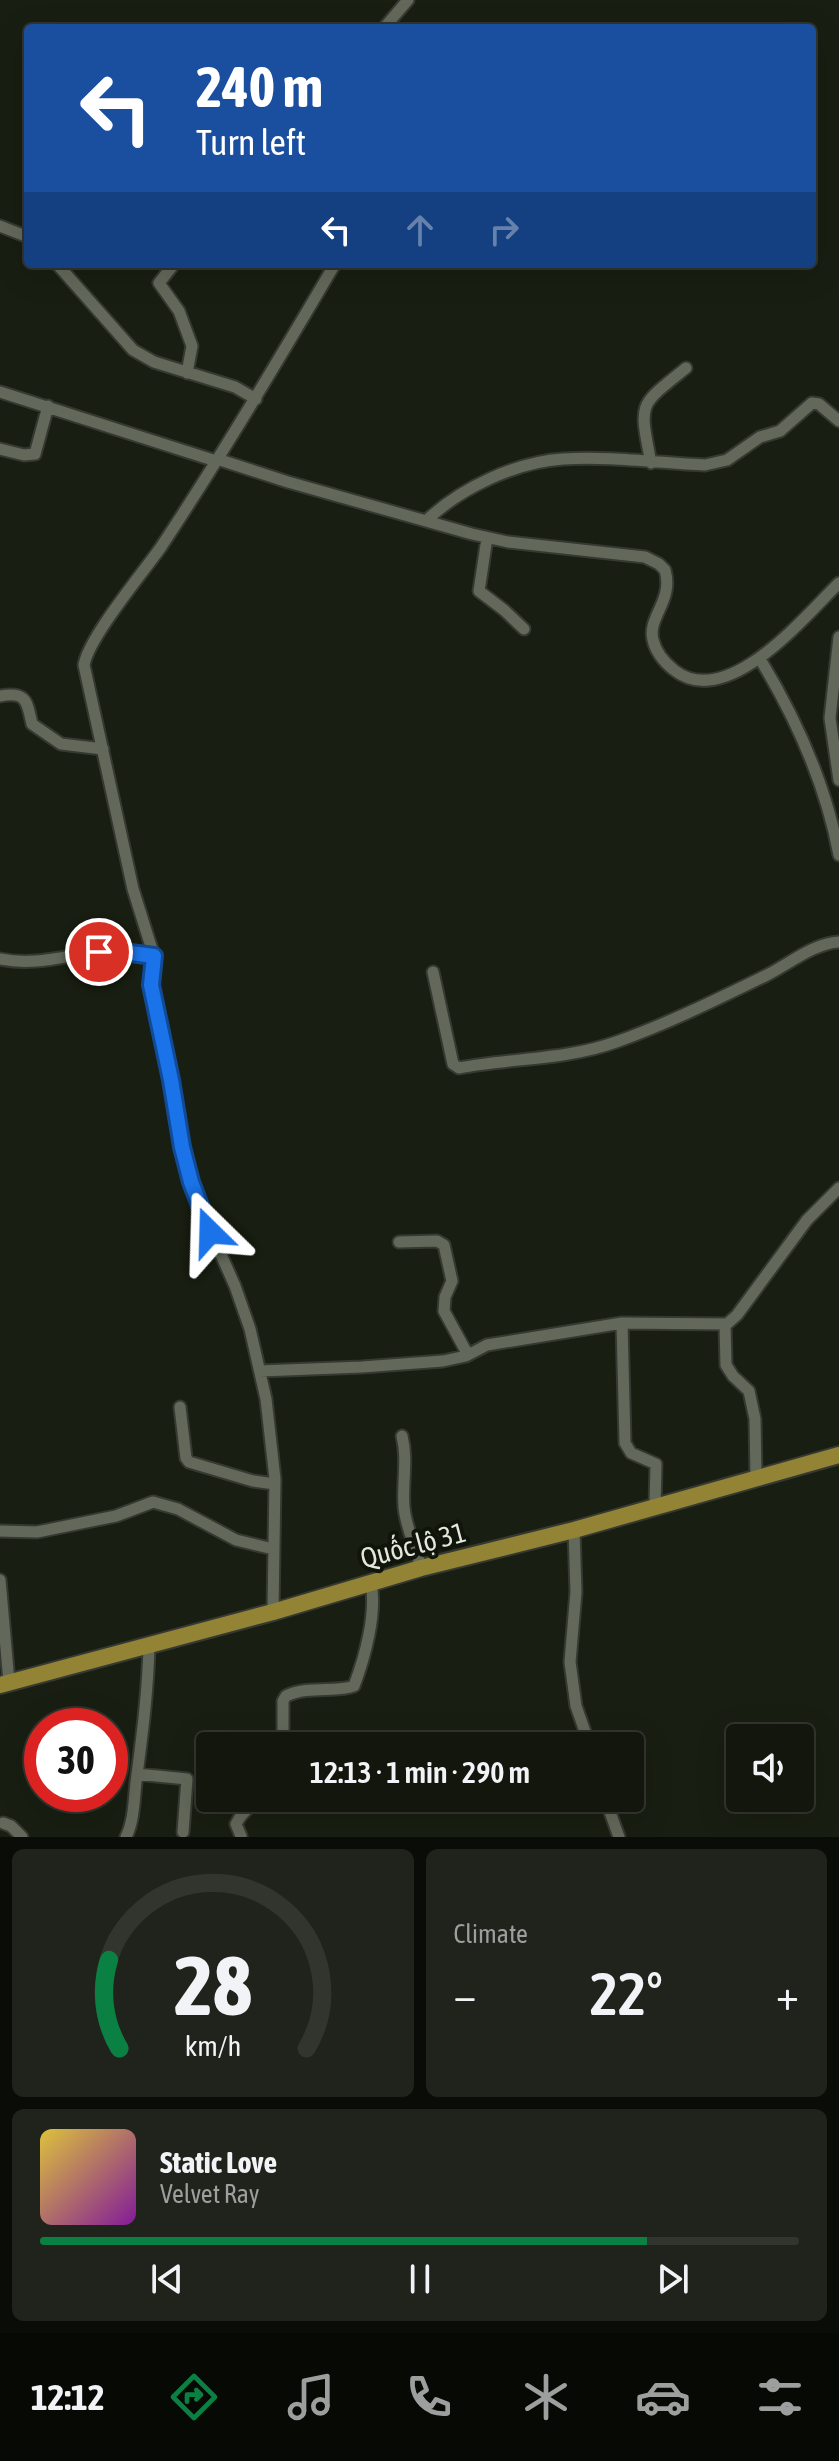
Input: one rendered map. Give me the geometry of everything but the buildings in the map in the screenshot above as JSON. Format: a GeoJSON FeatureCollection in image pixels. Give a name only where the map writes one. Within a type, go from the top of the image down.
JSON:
{"type":"FeatureCollection","features":[{"type":"Feature","properties":{"kind":"highway","name":"Quốc lộ 31"},"geometry":{"type":"LineString","coordinates":[[4,1684],[839,1455]]}},
{"type":"Feature","properties":{"kind":"street"},"geometry":{"type":"LineString","coordinates":[[387,24],[408,0]]}},
{"type":"Feature","properties":{"kind":"street"},"geometry":{"type":"LineString","coordinates":[[0,226],[24,235]]}},
{"type":"Feature","properties":{"kind":"street"},"geometry":{"type":"LineString","coordinates":[[61,268],[133,350],[154,362],[239,389],[256,399]]}},
{"type":"Feature","properties":{"kind":"street"},"geometry":{"type":"LineString","coordinates":[[171,268],[159,283],[179,311],[192,346],[187,373]]}},
{"type":"Feature","properties":{"kind":"street"},"geometry":{"type":"LineString","coordinates":[[273,1612],[275,1484],[272,1440],[260,1371],[235,1286],[199,1205],[186,1166],[151,985],[154,956],[133,889],[84,665],[88,650],[162,545],[256,399],[333,268]]}},
{"type":"Feature","properties":{"kind":"street"},"geometry":{"type":"LineString","coordinates":[[651,463],[644,423],[645,405],[686,368]]}},
{"type":"Feature","properties":{"kind":"street"},"geometry":{"type":"LineString","coordinates":[[0,392],[296,484],[487,538],[654,560],[665,570],[667,583],[666,599],[652,632],[654,644],[663,660],[677,673],[706,680],[728,675],[760,659],[839,583]]}},
{"type":"Feature","properties":{"kind":"street"},"geometry":{"type":"LineString","coordinates":[[426,521],[470,487],[530,465],[567,459],[705,465],[727,460],[760,437],[783,429],[812,403],[819,404],[839,421]]}},
{"type":"Feature","properties":{"kind":"street"},"geometry":{"type":"LineString","coordinates":[[0,449],[24,455],[35,454],[48,406]]}},
{"type":"Feature","properties":{"kind":"street"},"geometry":{"type":"LineString","coordinates":[[487,538],[479,591],[524,629]]}},
{"type":"Feature","properties":{"kind":"street"},"geometry":{"type":"LineString","coordinates":[[839,637],[830,718],[839,780]]}},
{"type":"Feature","properties":{"kind":"street"},"geometry":{"type":"LineString","coordinates":[[760,659],[814,766],[830,813],[839,855]]}},
{"type":"Feature","properties":{"kind":"street"},"geometry":{"type":"LineString","coordinates":[[0,696],[14,694],[25,699],[32,724],[61,744],[103,749]]}},
{"type":"Feature","properties":{"kind":"street"},"geometry":{"type":"LineString","coordinates":[[433,972],[453,1064],[459,1068],[578,1053],[616,1042],[739,988],[817,948],[839,942]]}},
{"type":"Feature","properties":{"kind":"street"},"geometry":{"type":"LineString","coordinates":[[0,959],[43,962],[115,951],[154,956]]}},
{"type":"Feature","properties":{"kind":"street"},"geometry":{"type":"LineString","coordinates":[[260,1371],[443,1361],[468,1355],[487,1345],[622,1323],[725,1324],[737,1315],[807,1220],[839,1188]]}},
{"type":"Feature","properties":{"kind":"street"},"geometry":{"type":"LineString","coordinates":[[399,1242],[437,1241],[444,1245],[452,1281],[445,1297],[444,1311],[468,1355]]}},
{"type":"Feature","properties":{"kind":"street"},"geometry":{"type":"LineString","coordinates":[[622,1323],[624,1437],[631,1453],[656,1464],[655,1506]]}},
{"type":"Feature","properties":{"kind":"street"},"geometry":{"type":"LineString","coordinates":[[725,1324],[726,1365],[749,1391],[755,1419],[756,1477]]}},
{"type":"Feature","properties":{"kind":"street"},"geometry":{"type":"LineString","coordinates":[[180,1407],[189,1462],[253,1481],[275,1484]]}},
{"type":"Feature","properties":{"kind":"street"},"geometry":{"type":"LineString","coordinates":[[402,1436],[404,1512],[421,1568]]}},
{"type":"Feature","properties":{"kind":"street"},"geometry":{"type":"LineString","coordinates":[[0,1531],[37,1532],[116,1516],[153,1502],[178,1509],[236,1540],[273,1549]]}},
{"type":"Feature","properties":{"kind":"street"},"geometry":{"type":"LineString","coordinates":[[574,1530],[576,1592],[570,1662],[576,1706],[585,1732]]}},
{"type":"Feature","properties":{"kind":"street"},"geometry":{"type":"LineString","coordinates":[[0,1580],[4,1684]]}},
{"type":"Feature","properties":{"kind":"street"},"geometry":{"type":"LineString","coordinates":[[283,1732],[283,1701],[286,1696],[354,1686],[372,1622],[374,1606],[371,1583]]}},
{"type":"Feature","properties":{"kind":"street"},"geometry":{"type":"LineString","coordinates":[[126,1837],[130,1829],[137,1774],[149,1646]]}},
{"type":"Feature","properties":{"kind":"street"},"geometry":{"type":"LineString","coordinates":[[137,1774],[187,1779],[183,1832]]}},
{"type":"Feature","properties":{"kind":"street"},"geometry":{"type":"LineString","coordinates":[[241,1836],[236,1824],[245,1812]]}},
{"type":"Feature","properties":{"kind":"street"},"geometry":{"type":"LineString","coordinates":[[610,1812],[619,1837]]}},
{"type":"Feature","properties":{"kind":"street"},"geometry":{"type":"LineString","coordinates":[[3,1823],[22,1837]]}},
{"type":"Feature","properties":{"kind":"route"},"geometry":{"type":"LineString","coordinates":[[99,952],[154,956],[151,985],[182,1147],[191,1182],[210,1232]]}}]}
